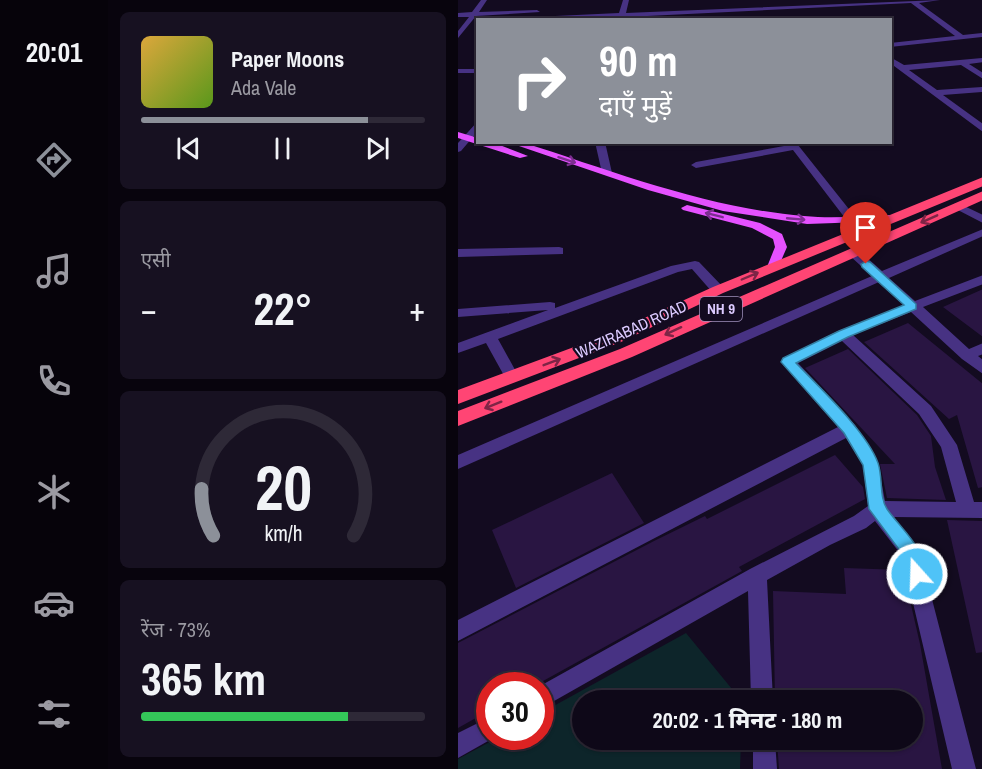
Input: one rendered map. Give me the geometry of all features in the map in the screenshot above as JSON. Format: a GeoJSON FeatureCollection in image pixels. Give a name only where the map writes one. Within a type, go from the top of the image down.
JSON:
{"type":"FeatureCollection","features":[{"type":"Feature","properties":{"kind":"highway","name":"WAZIRABAD ROAD"},"geometry":{"type":"LineString","coordinates":[[458,397],[615,338],[718,290],[983,181]]}},
{"type":"Feature","properties":{"kind":"highway","name":"WAZIRABAD ROAD"},"geometry":{"type":"LineString","coordinates":[[458,419],[626,353],[983,195]]}},
{"type":"Feature","properties":{"kind":"main road"},"geometry":{"type":"LineString","coordinates":[[458,126],[470,132]]}},
{"type":"Feature","properties":{"kind":"main road"},"geometry":{"type":"LineString","coordinates":[[485,144],[696,210],[765,227],[779,237],[781,244],[773,267]]}},
{"type":"Feature","properties":{"kind":"main road"},"geometry":{"type":"LineString","coordinates":[[517,144],[702,202],[764,215],[795,219],[891,218]]}},
{"type":"Feature","properties":{"kind":"street"},"geometry":{"type":"LineString","coordinates":[[459,34],[484,0]]}},
{"type":"Feature","properties":{"kind":"street"},"geometry":{"type":"LineString","coordinates":[[622,15],[626,0]]}},
{"type":"Feature","properties":{"kind":"street"},"geometry":{"type":"LineString","coordinates":[[727,0],[730,11]]}},
{"type":"Feature","properties":{"kind":"street"},"geometry":{"type":"LineString","coordinates":[[458,15],[622,15],[730,11],[809,4],[937,0]]}},
{"type":"Feature","properties":{"kind":"street"},"geometry":{"type":"LineString","coordinates":[[911,1],[962,38]]}},
{"type":"Feature","properties":{"kind":"street"},"geometry":{"type":"LineString","coordinates":[[809,4],[814,16]]}},
{"type":"Feature","properties":{"kind":"street"},"geometry":{"type":"LineString","coordinates":[[892,45],[982,35]]}},
{"type":"Feature","properties":{"kind":"street"},"geometry":{"type":"LineString","coordinates":[[892,60],[983,129]]}},
{"type":"Feature","properties":{"kind":"street"},"geometry":{"type":"LineString","coordinates":[[902,68],[983,60]]}},
{"type":"Feature","properties":{"kind":"street"},"geometry":{"type":"LineString","coordinates":[[962,62],[983,77]]}},
{"type":"Feature","properties":{"kind":"street"},"geometry":{"type":"LineString","coordinates":[[458,71],[476,71]]}},
{"type":"Feature","properties":{"kind":"street"},"geometry":{"type":"LineString","coordinates":[[937,93],[983,89]]}},
{"type":"Feature","properties":{"kind":"street"},"geometry":{"type":"LineString","coordinates":[[458,150],[470,132]]}},
{"type":"Feature","properties":{"kind":"street"},"geometry":{"type":"LineString","coordinates":[[600,144],[607,173]]}},
{"type":"Feature","properties":{"kind":"street"},"geometry":{"type":"LineString","coordinates":[[696,165],[795,147],[852,220]]}},
{"type":"Feature","properties":{"kind":"street"},"geometry":{"type":"LineString","coordinates":[[958,206],[983,219]]}},
{"type":"Feature","properties":{"kind":"street"},"geometry":{"type":"LineString","coordinates":[[458,462],[983,232]]}},
{"type":"Feature","properties":{"kind":"street"},"geometry":{"type":"LineString","coordinates":[[458,254],[559,251]]}},
{"type":"Feature","properties":{"kind":"street"},"geometry":{"type":"LineString","coordinates":[[853,252],[983,369]]}},
{"type":"Feature","properties":{"kind":"street"},"geometry":{"type":"LineString","coordinates":[[458,348],[675,269],[695,265],[718,290]]}},
{"type":"Feature","properties":{"kind":"street"},"geometry":{"type":"LineString","coordinates":[[964,769],[911,553],[878,509],[871,464],[849,429],[788,362],[843,334],[983,279]]}},
{"type":"Feature","properties":{"kind":"street"},"geometry":{"type":"LineString","coordinates":[[458,314],[550,306]]}},
{"type":"Feature","properties":{"kind":"street"},"geometry":{"type":"LineString","coordinates":[[554,691],[757,574],[860,522],[878,509],[975,509],[949,445],[925,410],[843,334]]}},
{"type":"Feature","properties":{"kind":"street"},"geometry":{"type":"LineString","coordinates":[[490,337],[512,377]]}},
{"type":"Feature","properties":{"kind":"street"},"geometry":{"type":"LineString","coordinates":[[966,356],[983,348]]}},
{"type":"Feature","properties":{"kind":"street"},"geometry":{"type":"LineString","coordinates":[[458,631],[849,429]]}},
{"type":"Feature","properties":{"kind":"street"},"geometry":{"type":"LineString","coordinates":[[757,574],[762,690]]}},
{"type":"Feature","properties":{"kind":"street"},"geometry":{"type":"LineString","coordinates":[[458,746],[476,736]]}},
{"type":"Feature","properties":{"kind":"street"},"geometry":{"type":"LineString","coordinates":[[764,750],[765,769]]}},
{"type":"Feature","properties":{"kind":"green space"},"geometry":{"type":"Polygon","coordinates":[[[686,633],[733,690],[583,690],[686,633]]]}},
{"type":"Feature","properties":{"kind":"green space"},"geometry":{"type":"Polygon","coordinates":[[[572,696],[572,750],[741,750],[740,769],[458,769],[458,759],[476,749],[554,750],[554,706],[572,696]]]}},
{"type":"Feature","properties":{"kind":"building"},"geometry":{"type":"Polygon","coordinates":[[[983,289],[983,337],[943,307],[983,289]]]}},
{"type":"Feature","properties":{"kind":"building"},"geometry":{"type":"Polygon","coordinates":[[[908,323],[983,384],[983,487],[978,488],[957,415],[949,419],[864,342],[908,323]]]}},
{"type":"Feature","properties":{"kind":"building"},"geometry":{"type":"Polygon","coordinates":[[[848,349],[917,415],[931,436],[935,467],[946,500],[887,498],[880,464],[895,464],[805,368],[848,349]]]}},
{"type":"Feature","properties":{"kind":"building"},"geometry":{"type":"Polygon","coordinates":[[[835,455],[863,487],[865,499],[739,567],[742,571],[554,675],[554,672],[476,672],[476,718],[458,728],[458,643],[654,541],[705,516],[707,519],[835,455]]]}},
{"type":"Feature","properties":{"kind":"building"},"geometry":{"type":"Polygon","coordinates":[[[612,473],[644,523],[516,588],[492,530],[612,473]]]}},
{"type":"Feature","properties":{"kind":"building"},"geometry":{"type":"Polygon","coordinates":[[[947,520],[983,521],[983,652],[976,653],[947,520]]]}},
{"type":"Feature","properties":{"kind":"building"},"geometry":{"type":"Polygon","coordinates":[[[844,568],[903,570],[920,644],[942,769],[779,769],[778,750],[923,750],[923,690],[775,690],[773,591],[846,594],[844,568]]]}},
{"type":"Feature","properties":{"kind":"route"},"geometry":{"type":"LineString","coordinates":[[866,264],[912,306],[843,334],[788,362],[849,429],[871,464],[878,509],[911,553],[917,574]]}}]}
